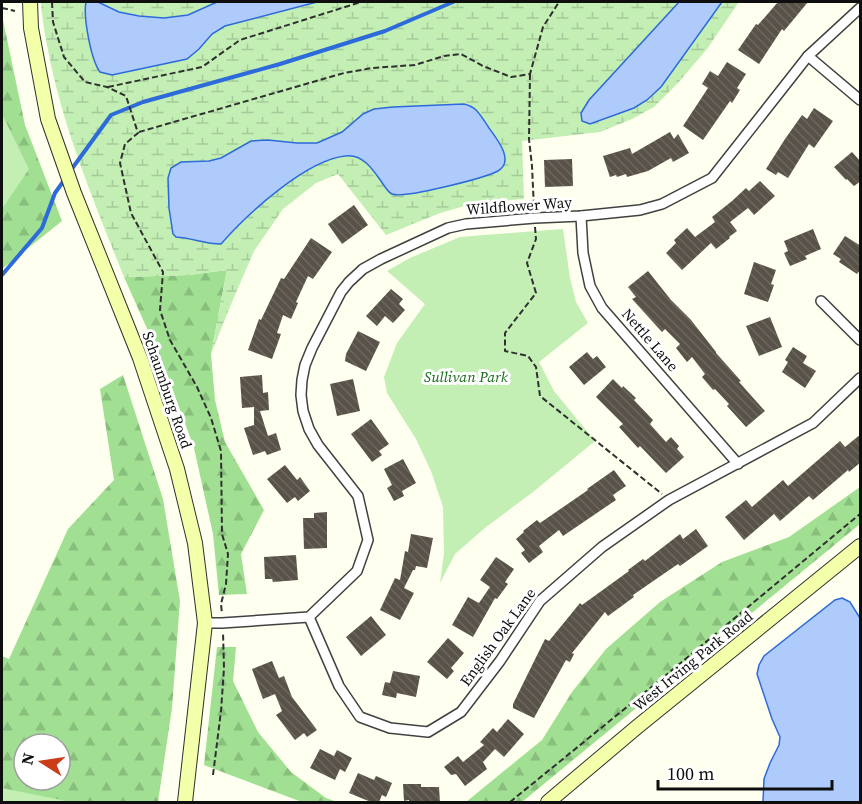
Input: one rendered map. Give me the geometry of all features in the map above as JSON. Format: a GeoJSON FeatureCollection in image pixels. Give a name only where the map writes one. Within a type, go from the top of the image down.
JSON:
{"type":"FeatureCollection","features":[{"type":"Feature","properties":{"kind":"main road","name":"Schaumburg Road"},"geometry":{"type":"LineString","coordinates":[[30,2],[31,28],[48,119],[70,184],[140,357],[177,469],[195,543],[205,623],[185,802]]}},
{"type":"Feature","properties":{"kind":"main road","name":"West Irving Park Road"},"geometry":{"type":"LineString","coordinates":[[548,802],[861,546]]}},
{"type":"Feature","properties":{"kind":"street","name":"Wildflower Way"},"geometry":{"type":"LineString","coordinates":[[309,617],[357,571],[368,540],[358,496],[318,445],[309,429],[301,395],[305,365],[341,292],[363,269],[448,228],[466,224],[629,212],[662,204],[712,178],[808,56],[861,8]]}},
{"type":"Feature","properties":{"kind":"street"},"geometry":{"type":"LineString","coordinates":[[808,56],[861,100]]}},
{"type":"Feature","properties":{"kind":"street","name":"Nettle Lane"},"geometry":{"type":"LineString","coordinates":[[581,216],[583,253],[590,286],[602,308],[738,464]]}},
{"type":"Feature","properties":{"kind":"street"},"geometry":{"type":"LineString","coordinates":[[821,301],[861,340]]}},
{"type":"Feature","properties":{"kind":"street","name":"English Oak Lane"},"geometry":{"type":"LineString","coordinates":[[309,617],[339,686],[360,717],[390,728],[428,732],[461,712],[500,661],[540,602],[602,547],[669,500],[813,423],[861,378]]}},
{"type":"Feature","properties":{"kind":"street"},"geometry":{"type":"LineString","coordinates":[[205,623],[309,617]]}},
{"type":"Feature","properties":{"kind":"path"},"geometry":{"type":"LineString","coordinates":[[52,2],[53,22],[64,57],[85,82],[107,87],[126,96],[138,133]]}},
{"type":"Feature","properties":{"kind":"path"},"geometry":{"type":"LineString","coordinates":[[107,87],[202,67],[240,40],[361,2]]}},
{"type":"Feature","properties":{"kind":"path"},"geometry":{"type":"LineString","coordinates":[[559,2],[543,27],[530,74],[529,139],[536,239],[527,263],[536,293],[505,333],[505,351],[528,356],[536,367],[540,396],[669,500]]}},
{"type":"Feature","properties":{"kind":"path"},"geometry":{"type":"LineString","coordinates":[[2,8],[15,11]]}},
{"type":"Feature","properties":{"kind":"path"},"geometry":{"type":"LineString","coordinates":[[213,775],[224,668],[221,604],[228,554],[222,534],[221,451],[211,418],[197,387],[170,340],[160,310],[163,272],[131,213],[120,163],[125,144],[138,133],[344,73],[372,68],[415,65],[444,56],[461,54],[511,77],[530,74]]}},
{"type":"Feature","properties":{"kind":"path"},"geometry":{"type":"LineString","coordinates":[[510,802],[861,514]]}},
{"type":"Feature","properties":{"kind":"green space"},"geometry":{"type":"Polygon","coordinates":[[[41,2],[739,2],[707,49],[654,107],[600,132],[522,141],[524,199],[475,203],[440,213],[386,235],[338,174],[316,183],[283,209],[254,251],[211,354],[227,270],[189,275],[124,277],[65,119],[51,65],[41,2]]]}},
{"type":"Feature","properties":{"kind":"green space"},"geometry":{"type":"Polygon","coordinates":[[[2,15],[25,125],[62,221],[2,269],[2,15]]]}},
{"type":"Feature","properties":{"kind":"green space"},"geometry":{"type":"Polygon","coordinates":[[[2,114],[29,169],[2,209],[2,114]]]}},
{"type":"Feature","properties":{"kind":"green space","name":"Sullivan Park"},"geometry":{"type":"Polygon","coordinates":[[[563,229],[576,302],[588,323],[539,362],[554,391],[595,441],[455,554],[440,583],[444,553],[443,507],[431,471],[416,439],[387,393],[384,377],[397,343],[425,304],[387,271],[410,258],[460,237],[563,229]]]}},
{"type":"Feature","properties":{"kind":"green space"},"geometry":{"type":"Polygon","coordinates":[[[227,270],[211,354],[215,400],[225,442],[264,510],[241,554],[247,594],[219,595],[213,534],[194,448],[166,371],[124,277],[189,275],[227,270]]]}},
{"type":"Feature","properties":{"kind":"green space"},"geometry":{"type":"Polygon","coordinates":[[[123,375],[163,499],[180,601],[172,708],[158,802],[2,802],[2,656],[9,659],[68,529],[114,480],[100,389],[123,375]]]}},
{"type":"Feature","properties":{"kind":"green space"},"geometry":{"type":"Polygon","coordinates":[[[860,487],[860,524],[522,802],[466,802],[542,740],[572,692],[606,649],[660,602],[722,562],[789,537],[860,487]]]}},
{"type":"Feature","properties":{"kind":"green space"},"geometry":{"type":"Polygon","coordinates":[[[217,647],[236,647],[233,681],[258,732],[291,772],[326,798],[337,802],[302,802],[204,765],[217,647]]]}},
{"type":"Feature","properties":{"kind":"green space"},"geometry":{"type":"Polygon","coordinates":[[[2,788],[12,790],[12,792],[71,802],[2,802],[2,788]]]}},
{"type":"Feature","properties":{"kind":"water"},"geometry":{"type":"Polygon","coordinates":[[[86,2],[98,2],[119,12],[164,18],[188,15],[217,2],[317,2],[225,26],[212,34],[187,59],[112,75],[100,72],[94,58],[87,28],[86,2]]]}},
{"type":"Feature","properties":{"kind":"water"},"geometry":{"type":"Polygon","coordinates":[[[679,2],[722,2],[661,87],[647,100],[634,108],[590,124],[582,121],[581,113],[589,100],[679,2]]]}},
{"type":"Feature","properties":{"kind":"water"},"geometry":{"type":"Polygon","coordinates":[[[464,104],[478,112],[500,144],[505,162],[498,171],[444,187],[399,195],[389,192],[363,160],[345,156],[313,167],[295,178],[261,204],[221,244],[176,237],[173,234],[168,178],[171,168],[181,162],[221,158],[251,141],[317,143],[342,132],[363,114],[374,109],[464,104]]]}},
{"type":"Feature","properties":{"kind":"water"},"geometry":{"type":"Polygon","coordinates":[[[842,598],[850,602],[860,618],[860,802],[763,802],[764,779],[779,745],[780,737],[757,674],[759,665],[764,656],[835,600],[842,598]]]}},
{"type":"Feature","properties":{"kind":"building"},"geometry":{"type":"Polygon","coordinates":[[[778,2],[808,2],[784,31],[782,29],[759,64],[738,50],[756,24],[758,25],[778,2]]]}},
{"type":"Feature","properties":{"kind":"building"},"geometry":{"type":"Polygon","coordinates":[[[727,62],[746,74],[737,88],[740,90],[732,103],[730,101],[703,140],[683,126],[708,88],[702,84],[710,71],[718,76],[727,62]]]}},
{"type":"Feature","properties":{"kind":"building"},"geometry":{"type":"Polygon","coordinates":[[[814,108],[833,121],[814,148],[809,144],[788,178],[766,169],[802,115],[807,119],[814,108]]]}},
{"type":"Feature","properties":{"kind":"building"},"geometry":{"type":"Polygon","coordinates":[[[670,132],[674,139],[678,134],[689,153],[673,162],[671,158],[648,171],[627,177],[626,174],[610,177],[603,156],[630,148],[632,154],[670,132]]]}},
{"type":"Feature","properties":{"kind":"building"},"geometry":{"type":"Polygon","coordinates":[[[852,152],[861,162],[861,181],[854,186],[834,167],[852,152]]]}},
{"type":"Feature","properties":{"kind":"building"},"geometry":{"type":"Polygon","coordinates":[[[572,159],[573,186],[545,187],[544,160],[572,159]]]}},
{"type":"Feature","properties":{"kind":"building"},"geometry":{"type":"Polygon","coordinates":[[[760,181],[775,196],[754,215],[748,208],[730,222],[737,231],[716,249],[711,243],[682,270],[666,253],[676,243],[674,240],[687,228],[695,237],[715,222],[712,217],[746,188],[749,191],[760,181]]]}},
{"type":"Feature","properties":{"kind":"building"},"geometry":{"type":"Polygon","coordinates":[[[354,205],[368,225],[342,244],[328,224],[354,205]]]}},
{"type":"Feature","properties":{"kind":"building"},"geometry":{"type":"Polygon","coordinates":[[[813,229],[821,249],[805,256],[807,259],[790,266],[784,253],[788,251],[784,241],[813,229]]]}},
{"type":"Feature","properties":{"kind":"building"},"geometry":{"type":"Polygon","coordinates":[[[845,236],[861,246],[861,269],[857,274],[839,262],[841,259],[833,254],[845,236]]]}},
{"type":"Feature","properties":{"kind":"building"},"geometry":{"type":"Polygon","coordinates":[[[311,238],[332,252],[313,279],[308,276],[291,319],[283,315],[277,333],[281,334],[272,359],[248,350],[259,319],[261,320],[281,278],[284,279],[311,238]]]}},
{"type":"Feature","properties":{"kind":"building"},"geometry":{"type":"Polygon","coordinates":[[[754,262],[776,270],[768,302],[744,294],[754,262]]]}},
{"type":"Feature","properties":{"kind":"building"},"geometry":{"type":"Polygon","coordinates":[[[648,271],[765,411],[746,427],[727,406],[729,404],[702,377],[705,374],[692,357],[687,362],[676,348],[680,344],[665,329],[662,332],[632,299],[636,297],[628,287],[648,271]]]}},
{"type":"Feature","properties":{"kind":"building"},"geometry":{"type":"Polygon","coordinates":[[[391,289],[403,299],[399,304],[405,310],[393,323],[385,316],[377,326],[366,316],[391,289]]]}},
{"type":"Feature","properties":{"kind":"building"},"geometry":{"type":"Polygon","coordinates":[[[770,317],[782,347],[759,356],[746,326],[770,317]]]}},
{"type":"Feature","properties":{"kind":"building"},"geometry":{"type":"Polygon","coordinates":[[[358,331],[380,342],[366,371],[345,361],[346,354],[358,331]]]}},
{"type":"Feature","properties":{"kind":"building"},"geometry":{"type":"Polygon","coordinates":[[[793,347],[807,356],[803,363],[816,371],[805,388],[782,372],[788,362],[785,360],[793,347]]]}},
{"type":"Feature","properties":{"kind":"building"},"geometry":{"type":"Polygon","coordinates":[[[587,352],[593,359],[597,356],[606,367],[584,385],[569,367],[587,352]]]}},
{"type":"Feature","properties":{"kind":"building"},"geometry":{"type":"Polygon","coordinates":[[[262,375],[263,393],[268,392],[269,410],[260,411],[268,436],[276,433],[281,450],[267,455],[265,451],[253,455],[244,428],[254,425],[254,407],[242,408],[240,377],[262,375]]]}},
{"type":"Feature","properties":{"kind":"building"},"geometry":{"type":"Polygon","coordinates":[[[353,379],[360,411],[337,416],[330,384],[353,379]]]}},
{"type":"Feature","properties":{"kind":"building"},"geometry":{"type":"Polygon","coordinates":[[[613,379],[636,398],[634,400],[653,420],[650,424],[666,442],[671,437],[679,446],[677,449],[684,457],[666,473],[640,446],[638,448],[619,427],[623,424],[596,397],[613,379]]]}},
{"type":"Feature","properties":{"kind":"building"},"geometry":{"type":"Polygon","coordinates":[[[371,419],[389,444],[379,451],[382,455],[372,462],[351,434],[371,419]]]}},
{"type":"Feature","properties":{"kind":"building"},"geometry":{"type":"Polygon","coordinates":[[[861,434],[861,462],[813,500],[809,496],[780,521],[774,514],[744,540],[725,517],[746,500],[752,507],[783,480],[788,486],[840,441],[845,447],[861,434]]]}},
{"type":"Feature","properties":{"kind":"building"},"geometry":{"type":"Polygon","coordinates":[[[403,459],[416,483],[402,491],[404,496],[394,501],[387,488],[392,485],[384,469],[403,459]]]}},
{"type":"Feature","properties":{"kind":"building"},"geometry":{"type":"Polygon","coordinates":[[[285,465],[297,480],[300,477],[310,491],[298,501],[295,497],[287,503],[267,479],[285,465]]]}},
{"type":"Feature","properties":{"kind":"building"},"geometry":{"type":"Polygon","coordinates":[[[614,470],[626,486],[613,495],[616,500],[563,536],[559,530],[539,546],[543,552],[529,563],[521,553],[525,550],[516,539],[523,531],[537,520],[540,523],[614,470]]]}},
{"type":"Feature","properties":{"kind":"building"},"geometry":{"type":"Polygon","coordinates":[[[327,512],[327,548],[304,549],[303,518],[314,518],[314,513],[327,512]]]}},
{"type":"Feature","properties":{"kind":"building"},"geometry":{"type":"Polygon","coordinates":[[[696,529],[708,546],[633,595],[634,597],[608,616],[605,612],[572,653],[574,654],[570,662],[566,660],[534,718],[513,708],[545,639],[549,641],[580,603],[582,605],[680,534],[683,539],[696,529]]]}},
{"type":"Feature","properties":{"kind":"building"},"geometry":{"type":"Polygon","coordinates":[[[411,534],[433,538],[427,568],[416,566],[404,588],[414,593],[400,620],[380,610],[395,578],[400,580],[405,551],[408,552],[411,534]]]}},
{"type":"Feature","properties":{"kind":"building"},"geometry":{"type":"Polygon","coordinates":[[[296,555],[298,580],[273,582],[272,579],[265,579],[264,557],[296,555]]]}},
{"type":"Feature","properties":{"kind":"building"},"geometry":{"type":"Polygon","coordinates":[[[496,557],[514,569],[505,582],[508,584],[497,599],[495,598],[473,637],[452,625],[468,597],[479,603],[490,587],[480,580],[496,557]]]}},
{"type":"Feature","properties":{"kind":"building"},"geometry":{"type":"Polygon","coordinates":[[[371,616],[386,635],[361,656],[346,637],[371,616]]]}},
{"type":"Feature","properties":{"kind":"building"},"geometry":{"type":"Polygon","coordinates":[[[448,638],[464,653],[451,668],[454,671],[447,679],[427,662],[448,638]]]}},
{"type":"Feature","properties":{"kind":"building"},"geometry":{"type":"Polygon","coordinates":[[[272,661],[279,678],[284,676],[292,697],[317,730],[307,737],[304,733],[295,740],[276,715],[282,711],[275,694],[263,699],[252,669],[272,661]]]}},
{"type":"Feature","properties":{"kind":"building"},"geometry":{"type":"Polygon","coordinates":[[[393,671],[420,676],[416,697],[397,693],[396,698],[382,695],[385,682],[390,683],[393,671]]]}},
{"type":"Feature","properties":{"kind":"building"},"geometry":{"type":"Polygon","coordinates":[[[508,719],[524,734],[504,757],[495,749],[483,762],[487,769],[465,786],[456,774],[451,775],[444,767],[458,756],[463,762],[484,745],[480,742],[493,728],[497,732],[508,719]]]}},
{"type":"Feature","properties":{"kind":"building"},"geometry":{"type":"Polygon","coordinates":[[[320,749],[334,756],[337,750],[352,758],[345,772],[340,769],[335,780],[310,768],[320,749]]]}},
{"type":"Feature","properties":{"kind":"building"},"geometry":{"type":"Polygon","coordinates":[[[358,773],[374,780],[376,776],[392,783],[386,797],[382,795],[379,802],[371,802],[349,793],[358,773]]]}},
{"type":"Feature","properties":{"kind":"building"},"geometry":{"type":"Polygon","coordinates":[[[403,784],[439,787],[440,802],[404,801],[403,784]]]}},
{"type":"Feature","properties":{"kind":"waterway"},"geometry":{"type":"LineString","coordinates":[[71,170],[111,115],[143,102],[280,64],[385,31],[453,2]]}},
{"type":"Feature","properties":{"kind":"waterway"},"geometry":{"type":"LineString","coordinates":[[2,275],[42,228],[55,193],[65,179]]}}]}
